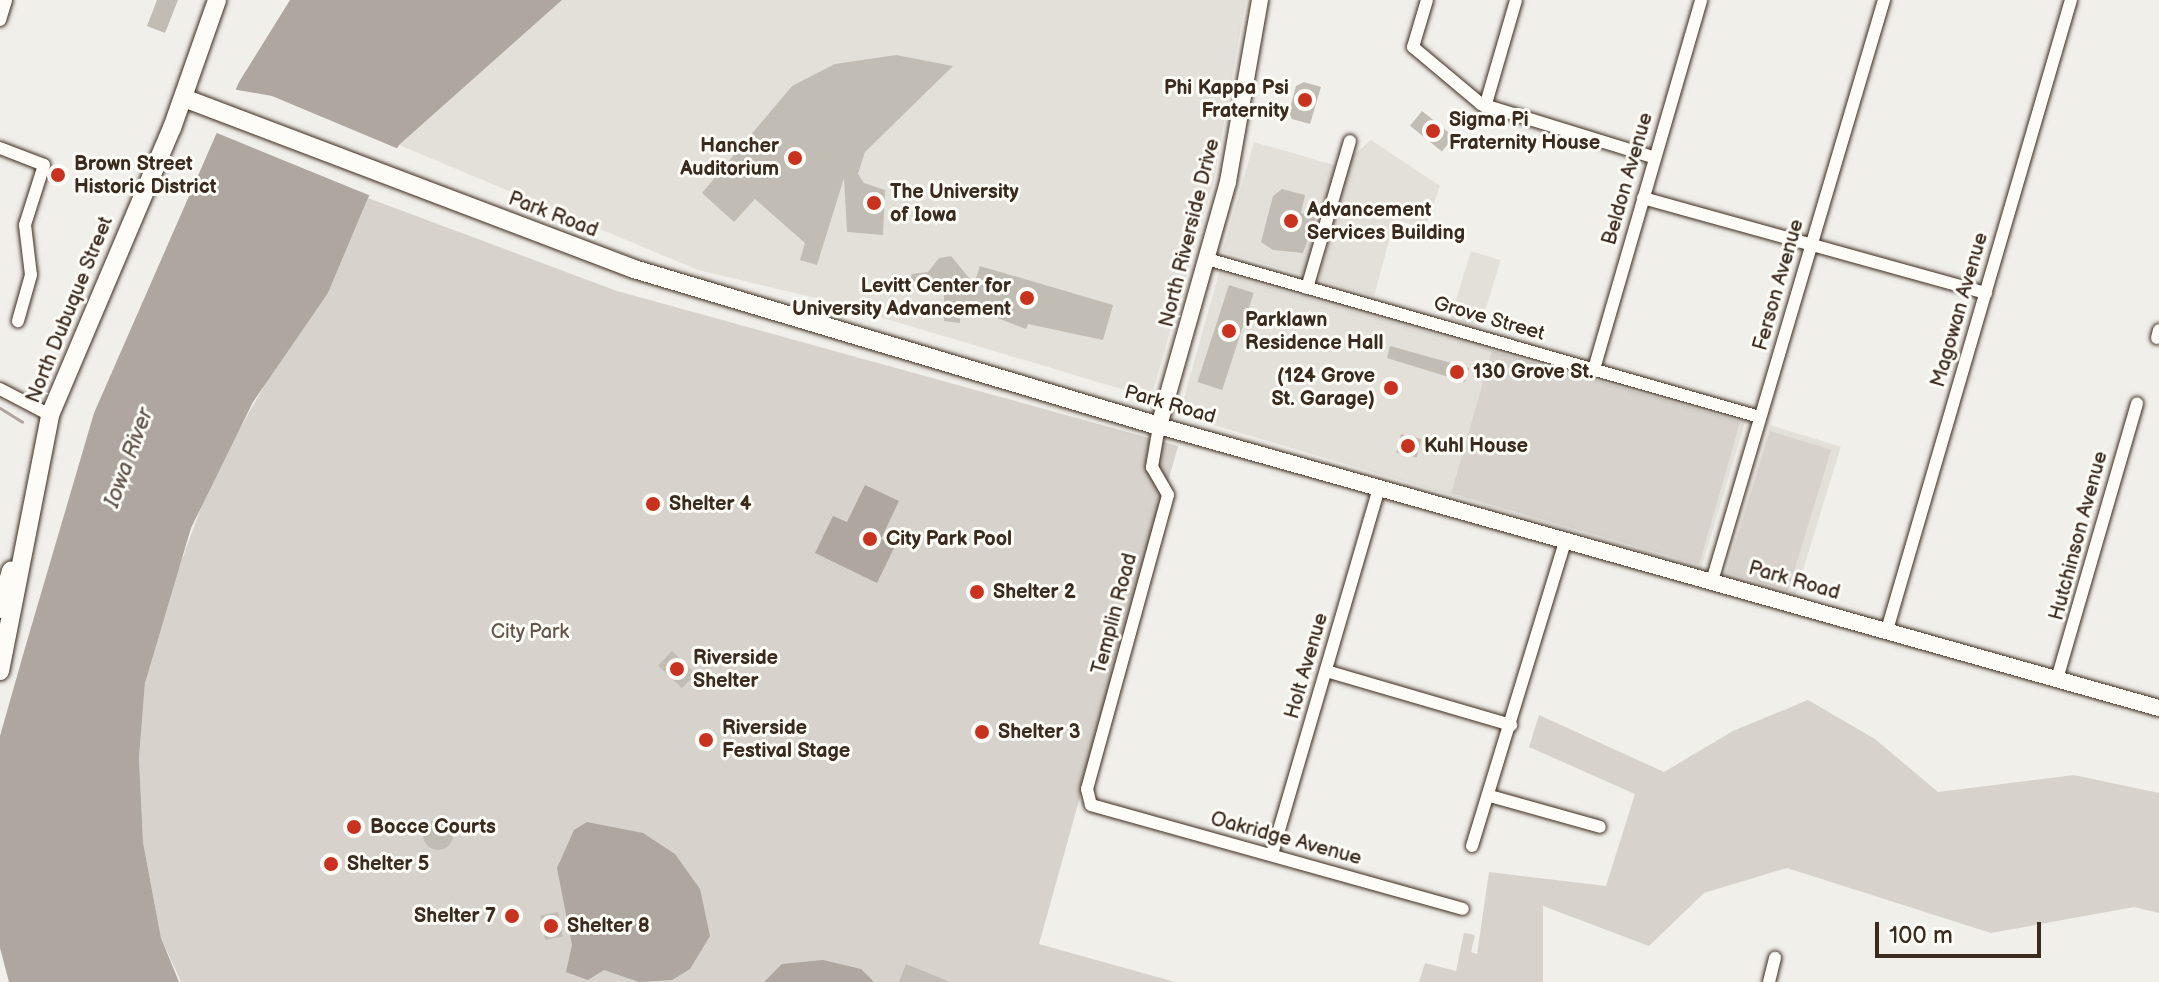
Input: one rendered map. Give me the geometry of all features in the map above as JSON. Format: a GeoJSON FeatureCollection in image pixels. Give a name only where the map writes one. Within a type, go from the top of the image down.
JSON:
{"type":"FeatureCollection","features":[{"type":"Feature","properties":{"kind":"main road","name":"North Dubuque Street"},"geometry":{"type":"LineString","coordinates":[[0,609],[50,415],[184,98],[217,0]]}},
{"type":"Feature","properties":{"kind":"main road","name":"Park Road"},"geometry":{"type":"LineString","coordinates":[[184,98],[634,269],[1159,426]]}},
{"type":"Feature","properties":{"kind":"main road","name":"North Dubuque Street"},"geometry":{"type":"LineString","coordinates":[[0,671],[29,506]]}},
{"type":"Feature","properties":{"kind":"street"},"geometry":{"type":"LineString","coordinates":[[0,20],[6,0]]}},
{"type":"Feature","properties":{"kind":"street","name":"North Riverside Drive"},"geometry":{"type":"LineString","coordinates":[[1159,426],[1228,182],[1260,0]]}},
{"type":"Feature","properties":{"kind":"street"},"geometry":{"type":"LineString","coordinates":[[1427,0],[1413,47],[1485,107],[1655,158]]}},
{"type":"Feature","properties":{"kind":"street"},"geometry":{"type":"LineString","coordinates":[[1485,107],[1516,0]]}},
{"type":"Feature","properties":{"kind":"street","name":"Beldon Avenue"},"geometry":{"type":"LineString","coordinates":[[1594,369],[1701,0]]}},
{"type":"Feature","properties":{"kind":"street","name":"Ferson Avenue"},"geometry":{"type":"LineString","coordinates":[[1712,581],[1884,0]]}},
{"type":"Feature","properties":{"kind":"street","name":"Magowan Avenue"},"geometry":{"type":"LineString","coordinates":[[1887,630],[2071,0]]}},
{"type":"Feature","properties":{"kind":"street"},"geometry":{"type":"LineString","coordinates":[[1307,288],[1350,141]]}},
{"type":"Feature","properties":{"kind":"street"},"geometry":{"type":"LineString","coordinates":[[0,148],[44,165],[25,225],[31,275],[18,321]]}},
{"type":"Feature","properties":{"kind":"street"},"geometry":{"type":"LineString","coordinates":[[1643,198],[1986,293]]}},
{"type":"Feature","properties":{"kind":"street","name":"Grove Street"},"geometry":{"type":"LineString","coordinates":[[1207,259],[1760,417]]}},
{"type":"Feature","properties":{"kind":"street"},"geometry":{"type":"LineString","coordinates":[[0,389],[50,415]]}},
{"type":"Feature","properties":{"kind":"street","name":"Hutchinson Avenue"},"geometry":{"type":"LineString","coordinates":[[2057,679],[2137,403]]}},
{"type":"Feature","properties":{"kind":"street","name":"Park Road"},"geometry":{"type":"LineString","coordinates":[[1159,426],[2159,708]]}},
{"type":"Feature","properties":{"kind":"street","name":"Templin Road"},"geometry":{"type":"LineString","coordinates":[[1098,812],[1087,789],[1168,495],[1152,467],[1159,426]]}},
{"type":"Feature","properties":{"kind":"street","name":"Holt Avenue"},"geometry":{"type":"LineString","coordinates":[[1272,854],[1379,488]]}},
{"type":"Feature","properties":{"kind":"street"},"geometry":{"type":"LineString","coordinates":[[1472,846],[1490,796],[1565,541]]}},
{"type":"Feature","properties":{"kind":"street"},"geometry":{"type":"LineString","coordinates":[[1326,671],[1511,725]]}},
{"type":"Feature","properties":{"kind":"street"},"geometry":{"type":"LineString","coordinates":[[1490,796],[1600,827]]}},
{"type":"Feature","properties":{"kind":"street","name":"Oakridge Avenue"},"geometry":{"type":"LineString","coordinates":[[1098,812],[1272,854],[1463,909]]}},
{"type":"Feature","properties":{"kind":"street"},"geometry":{"type":"LineString","coordinates":[[1769,982],[1775,958]]}},
{"type":"Feature","properties":{"kind":"shaded area","name":"The University of Iowa"},"geometry":{"type":"Polygon","coordinates":[[[562,0],[1246,0],[1214,179],[1151,398],[820,299],[698,270],[399,145],[562,0]]]}},
{"type":"Feature","properties":{"kind":"shaded area"},"geometry":{"type":"Polygon","coordinates":[[[1371,140],[1440,186],[1425,229],[1395,219],[1374,296],[1319,280],[1349,159],[1371,140]]]}},
{"type":"Feature","properties":{"kind":"shaded area"},"geometry":{"type":"Polygon","coordinates":[[[1254,142],[1336,165],[1304,275],[1223,252],[1254,142]]]}},
{"type":"Feature","properties":{"kind":"shaded area"},"geometry":{"type":"Polygon","coordinates":[[[1471,251],[1501,260],[1480,328],[1450,319],[1471,251]]]}},
{"type":"Feature","properties":{"kind":"shaded area"},"geometry":{"type":"Polygon","coordinates":[[[1219,273],[1745,422],[1701,569],[1193,419],[1182,405],[1219,273]]]}},
{"type":"Feature","properties":{"kind":"shaded area"},"geometry":{"type":"Polygon","coordinates":[[[1770,425],[1841,447],[1795,597],[1724,575],[1770,425]]]}},
{"type":"Feature","properties":{"kind":"green space","name":"City Park"},"geometry":{"type":"Polygon","coordinates":[[[368,198],[617,291],[1178,446],[1039,944],[1175,982],[181,982],[161,938],[143,842],[139,758],[145,683],[160,619],[212,478],[277,363],[328,293],[368,198]]]}},
{"type":"Feature","properties":{"kind":"green space"},"geometry":{"type":"Polygon","coordinates":[[[1492,351],[1740,422],[1699,564],[1451,493],[1492,351]]]}},
{"type":"Feature","properties":{"kind":"green space"},"geometry":{"type":"Polygon","coordinates":[[[1770,431],[1831,450],[1788,591],[1727,573],[1770,431]]]}},
{"type":"Feature","properties":{"kind":"green space"},"geometry":{"type":"Polygon","coordinates":[[[1808,700],[1875,739],[1938,792],[2074,775],[2159,793],[2159,913],[2134,907],[1991,933],[1787,868],[1704,893],[1649,946],[1543,906],[1543,982],[1419,982],[1425,963],[1456,971],[1464,933],[1475,935],[1471,952],[1477,954],[1489,872],[1606,886],[1635,794],[1529,747],[1539,715],[1664,772],[1733,731],[1808,700]]]}},
{"type":"Feature","properties":{"kind":"water","name":"Iowa River"},"geometry":{"type":"Polygon","coordinates":[[[290,0],[562,0],[399,145],[368,198],[328,293],[253,402],[191,528],[145,683],[139,758],[143,842],[161,938],[179,982],[9,982],[0,948],[0,736],[25,648],[94,413],[239,82],[290,0]]]}},
{"type":"Feature","properties":{"kind":"water"},"geometry":{"type":"Polygon","coordinates":[[[865,485],[899,501],[881,539],[895,546],[877,583],[815,553],[833,516],[847,522],[865,485]]]}},
{"type":"Feature","properties":{"kind":"water"},"geometry":{"type":"Polygon","coordinates":[[[587,822],[643,833],[675,854],[700,889],[710,936],[690,969],[672,980],[639,982],[604,970],[588,980],[566,972],[572,945],[557,868],[574,830],[587,822]]]}},
{"type":"Feature","properties":{"kind":"water"},"geometry":{"type":"Polygon","coordinates":[[[823,960],[861,969],[874,982],[764,982],[782,964],[823,960]]]}},
{"type":"Feature","properties":{"kind":"pier"},"geometry":{"type":"Polygon","coordinates":[[[232,89],[272,96],[401,150],[371,196],[212,131],[232,89]]]}},
{"type":"Feature","properties":{"kind":"building"},"geometry":{"type":"Polygon","coordinates":[[[157,0],[178,0],[165,33],[147,26],[157,0]]]}},
{"type":"Feature","properties":{"kind":"building","name":"Hancher Auditorium"},"geometry":{"type":"Polygon","coordinates":[[[896,55],[953,66],[865,152],[858,174],[864,183],[885,190],[883,235],[847,232],[844,178],[817,265],[800,260],[805,243],[755,199],[734,222],[702,193],[792,86],[835,64],[896,55]]]}},
{"type":"Feature","properties":{"kind":"building","name":"Phi Kappa Psi Fraternity"},"geometry":{"type":"Polygon","coordinates":[[[1304,82],[1321,87],[1310,124],[1292,119],[1289,112],[1296,86],[1304,82]]]}},
{"type":"Feature","properties":{"kind":"building","name":"Sigma Pi Fraternity House"},"geometry":{"type":"Polygon","coordinates":[[[1422,111],[1454,137],[1442,152],[1410,126],[1422,111]]]}},
{"type":"Feature","properties":{"kind":"building","name":"Advancement Services Building"},"geometry":{"type":"Polygon","coordinates":[[[1282,189],[1305,195],[1301,213],[1316,218],[1303,253],[1273,250],[1261,242],[1273,196],[1282,189]]]}},
{"type":"Feature","properties":{"kind":"building","name":"Levitt Center for University Advancement"},"geometry":{"type":"Polygon","coordinates":[[[951,256],[974,284],[980,266],[1113,305],[1103,340],[1028,324],[1026,329],[961,304],[960,323],[944,321],[944,291],[927,278],[909,284],[912,274],[928,272],[939,258],[951,256]]]}},
{"type":"Feature","properties":{"kind":"building","name":"Parklawn Residence Hall"},"geometry":{"type":"Polygon","coordinates":[[[1229,285],[1254,293],[1222,390],[1197,382],[1229,285]]]}},
{"type":"Feature","properties":{"kind":"building"},"geometry":{"type":"Polygon","coordinates":[[[1390,346],[1469,368],[1465,382],[1387,358],[1390,346]]]}},
{"type":"Feature","properties":{"kind":"building","name":"Kuhl House"},"geometry":{"type":"Polygon","coordinates":[[[1401,434],[1421,439],[1417,458],[1396,452],[1401,434]]]}},
{"type":"Feature","properties":{"kind":"building","name":"Riverside Shelter"},"geometry":{"type":"Polygon","coordinates":[[[672,651],[696,674],[682,688],[658,665],[672,651]]]}},
{"type":"Feature","properties":{"kind":"building"},"geometry":{"type":"Polygon","coordinates":[[[438,820],[449,824],[453,835],[449,846],[438,850],[427,846],[423,835],[427,824],[438,820]]]}},
{"type":"Feature","properties":{"kind":"building","name":"Shelter 8"},"geometry":{"type":"Polygon","coordinates":[[[558,912],[563,937],[545,940],[540,915],[558,912]]]}},
{"type":"Feature","properties":{"kind":"building"},"geometry":{"type":"Polygon","coordinates":[[[906,964],[950,982],[899,982],[906,964]]]}},
{"type":"Feature","properties":{"kind":"waterway"},"geometry":{"type":"LineString","coordinates":[[0,408],[22,422]]}},
{"type":"Feature","properties":{"kind":"place","name":"Phi Kappa Psi Fraternity"},"geometry":{"type":"Point","coordinates":[1305,100]}},
{"type":"Feature","properties":{"kind":"place","name":"Sigma Pi Fraternity House"},"geometry":{"type":"Point","coordinates":[1433,131]}},
{"type":"Feature","properties":{"kind":"place","name":"Hancher Auditorium"},"geometry":{"type":"Point","coordinates":[795,158]}},
{"type":"Feature","properties":{"kind":"place","name":"Brown Street Historic District"},"geometry":{"type":"Point","coordinates":[58,175]}},
{"type":"Feature","properties":{"kind":"place","name":"The University of Iowa"},"geometry":{"type":"Point","coordinates":[874,203]}},
{"type":"Feature","properties":{"kind":"place","name":"Advancement Services Building"},"geometry":{"type":"Point","coordinates":[1291,221]}},
{"type":"Feature","properties":{"kind":"place","name":"Levitt Center for University Advancement"},"geometry":{"type":"Point","coordinates":[1027,298]}},
{"type":"Feature","properties":{"kind":"place","name":"Parklawn Residence Hall"},"geometry":{"type":"Point","coordinates":[1229,331]}},
{"type":"Feature","properties":{"kind":"place","name":"130 Grove St."},"geometry":{"type":"Point","coordinates":[1457,372]}},
{"type":"Feature","properties":{"kind":"place","name":"(124 Grove St. Garage)"},"geometry":{"type":"Point","coordinates":[1391,388]}},
{"type":"Feature","properties":{"kind":"place","name":"Kuhl House"},"geometry":{"type":"Point","coordinates":[1408,446]}},
{"type":"Feature","properties":{"kind":"place","name":"Shelter 4"},"geometry":{"type":"Point","coordinates":[653,504]}},
{"type":"Feature","properties":{"kind":"place","name":"City Park Pool"},"geometry":{"type":"Point","coordinates":[870,539]}},
{"type":"Feature","properties":{"kind":"place","name":"Shelter 2"},"geometry":{"type":"Point","coordinates":[977,592]}},
{"type":"Feature","properties":{"kind":"place","name":"Riverside Shelter"},"geometry":{"type":"Point","coordinates":[677,669]}},
{"type":"Feature","properties":{"kind":"place","name":"Shelter 3"},"geometry":{"type":"Point","coordinates":[982,732]}},
{"type":"Feature","properties":{"kind":"place","name":"Riverside Festival Stage"},"geometry":{"type":"Point","coordinates":[706,740]}},
{"type":"Feature","properties":{"kind":"place","name":"Bocce Courts"},"geometry":{"type":"Point","coordinates":[354,827]}},
{"type":"Feature","properties":{"kind":"place","name":"Shelter 5"},"geometry":{"type":"Point","coordinates":[331,864]}},
{"type":"Feature","properties":{"kind":"place","name":"Shelter 7"},"geometry":{"type":"Point","coordinates":[512,916]}},
{"type":"Feature","properties":{"kind":"place","name":"Shelter 8"},"geometry":{"type":"Point","coordinates":[551,926]}}]}
